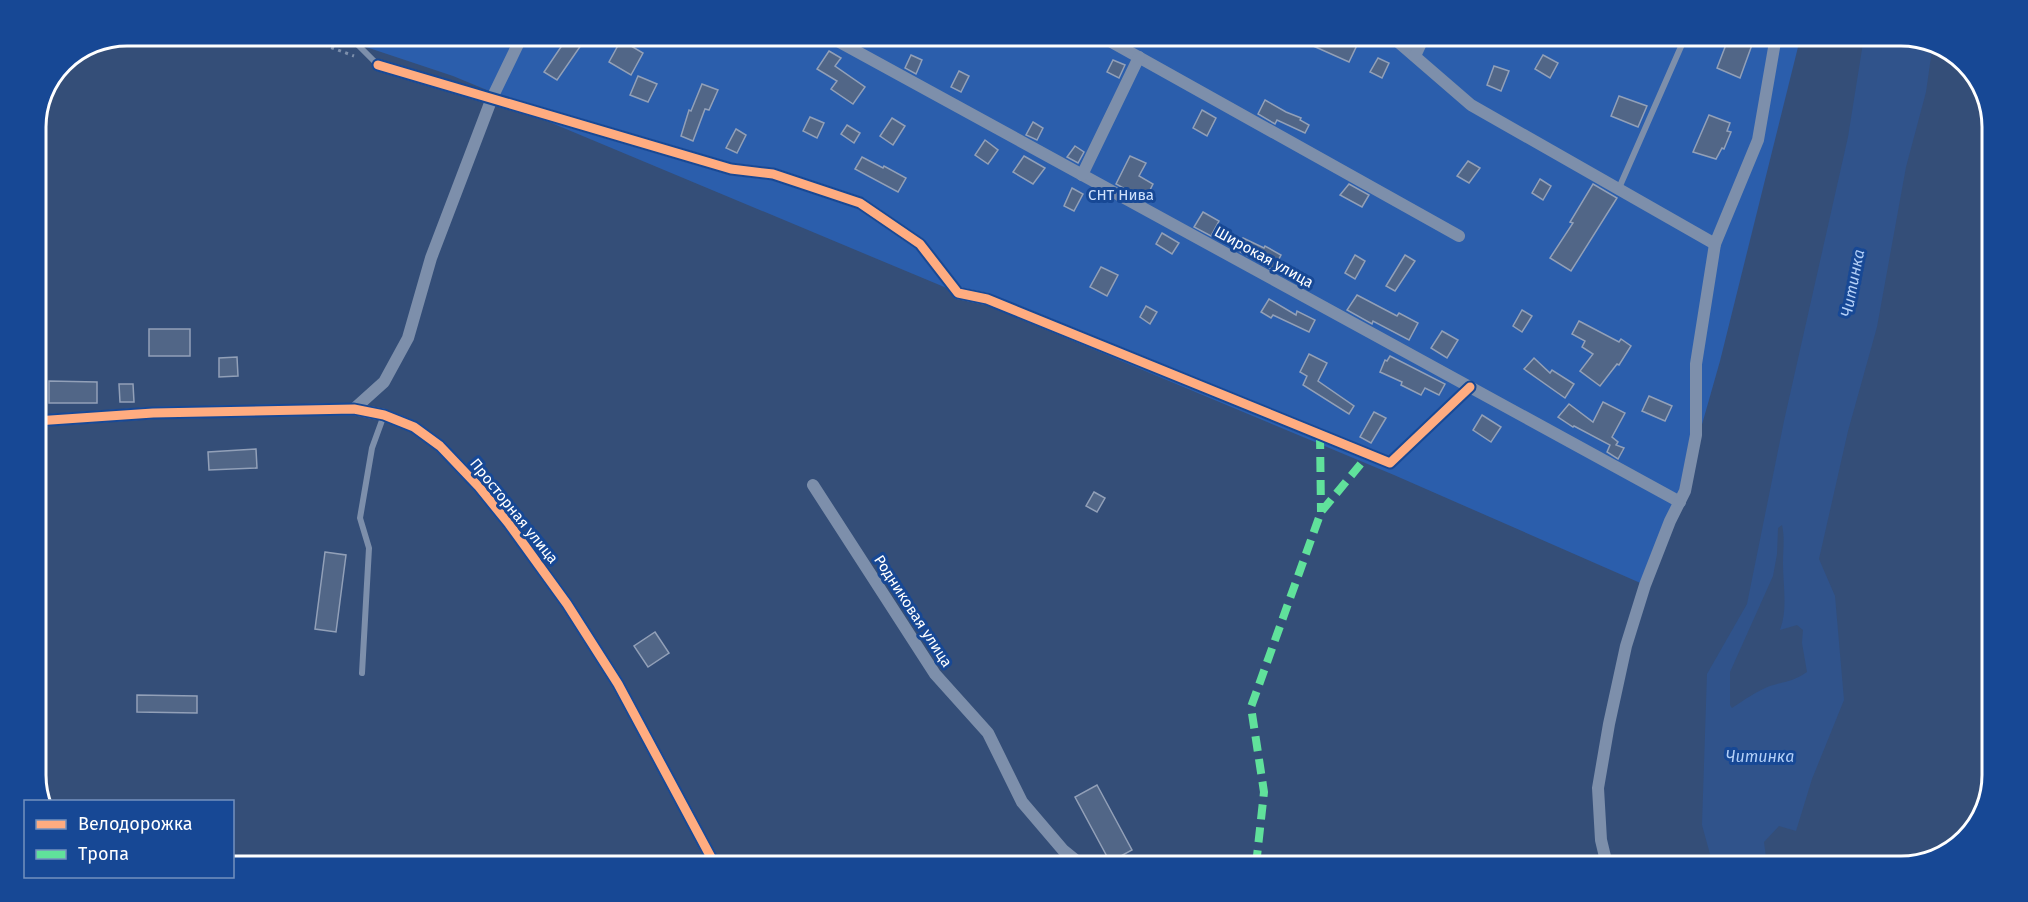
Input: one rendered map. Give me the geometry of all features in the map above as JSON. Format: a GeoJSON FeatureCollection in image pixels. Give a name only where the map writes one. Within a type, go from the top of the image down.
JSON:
{"type":"FeatureCollection","features":[{"type":"Feature","properties":{"kind":"street"},"geometry":{"type":"LineString","coordinates":[[354,409],[384,382],[408,338],[431,258],[492,98],[517,46]]}},
{"type":"Feature","properties":{"kind":"street","name":"Широкая улица"},"geometry":{"type":"LineString","coordinates":[[847,46],[1680,502]]}},
{"type":"Feature","properties":{"kind":"street"},"geometry":{"type":"LineString","coordinates":[[1119,46],[1459,236]]}},
{"type":"Feature","properties":{"kind":"street"},"geometry":{"type":"LineString","coordinates":[[1403,46],[1472,105],[1715,244]]}},
{"type":"Feature","properties":{"kind":"street"},"geometry":{"type":"LineString","coordinates":[[1415,56],[1420,46]]}},
{"type":"Feature","properties":{"kind":"street"},"geometry":{"type":"LineString","coordinates":[[1604,856],[1600,840],[1598,788],[1609,724],[1626,646],[1645,585],[1670,521],[1685,491],[1696,435],[1696,364],[1715,244],[1758,140],[1774,46]]}},
{"type":"Feature","properties":{"kind":"street"},"geometry":{"type":"LineString","coordinates":[[1082,175],[1139,57]]}},
{"type":"Feature","properties":{"kind":"street"},"geometry":{"type":"LineString","coordinates":[[378,65],[731,169],[773,174],[860,203],[920,244],[958,293],[987,298],[1390,463],[1470,387]]}},
{"type":"Feature","properties":{"kind":"street","name":"Просторная улица"},"geometry":{"type":"LineString","coordinates":[[47,420],[153,413],[354,409],[384,415],[414,427],[440,446],[479,487],[567,604],[618,684],[710,856]]}},
{"type":"Feature","properties":{"kind":"street","name":"Родниковая улица"},"geometry":{"type":"LineString","coordinates":[[813,485],[935,674],[988,733],[1022,802],[1070,856]]}},
{"type":"Feature","properties":{"kind":"lane"},"geometry":{"type":"LineString","coordinates":[[359,46],[378,65]]}},
{"type":"Feature","properties":{"kind":"lane"},"geometry":{"type":"LineString","coordinates":[[1620,188],[1681,46]]}},
{"type":"Feature","properties":{"kind":"lane"},"geometry":{"type":"LineString","coordinates":[[362,674],[369,548],[360,518],[372,448],[384,415]]}},
{"type":"Feature","properties":{"kind":"path"},"geometry":{"type":"LineString","coordinates":[[327,46],[357,57]]}},
{"type":"Feature","properties":{"kind":"green space","name":"СНТ Нива"},"geometry":{"type":"Polygon","coordinates":[[[363,46],[1798,46],[1720,361],[1680,502],[1645,585],[1394,475],[492,98],[494,93],[453,76],[363,46]]]}},
{"type":"Feature","properties":{"kind":"water","name":"Читинка"},"geometry":{"type":"Polygon","coordinates":[[[1863,46],[1901,46],[1932,53],[1926,92],[1906,167],[1877,327],[1848,431],[1819,559],[1835,596],[1844,700],[1812,779],[1796,831],[1779,826],[1764,842],[1766,856],[1711,856],[1702,825],[1707,674],[1747,604],[1784,421],[1848,137],[1863,46]],[[1782,525],[1778,528],[1773,576],[1730,672],[1730,705],[1732,708],[1765,688],[1793,680],[1807,672],[1802,643],[1803,630],[1797,625],[1780,630],[1784,605],[1782,525]]]}},
{"type":"Feature","properties":{"kind":"building"},"geometry":{"type":"Polygon","coordinates":[[[562,46],[580,46],[557,80],[544,72],[562,46]]]}},
{"type":"Feature","properties":{"kind":"building"},"geometry":{"type":"Polygon","coordinates":[[[618,46],[631,46],[643,53],[631,75],[609,62],[618,46]]]}},
{"type":"Feature","properties":{"kind":"building"},"geometry":{"type":"Polygon","coordinates":[[[1313,46],[1357,46],[1349,62],[1313,46]]]}},
{"type":"Feature","properties":{"kind":"building"},"geometry":{"type":"Polygon","coordinates":[[[1725,46],[1752,46],[1740,78],[1717,68],[1725,46]]]}},
{"type":"Feature","properties":{"kind":"building"},"geometry":{"type":"Polygon","coordinates":[[[829,51],[841,58],[835,66],[865,87],[853,104],[831,89],[837,81],[817,69],[829,51]]]}},
{"type":"Feature","properties":{"kind":"building"},"geometry":{"type":"Polygon","coordinates":[[[911,55],[922,60],[916,74],[905,68],[911,55]]]}},
{"type":"Feature","properties":{"kind":"building"},"geometry":{"type":"Polygon","coordinates":[[[1543,55],[1558,63],[1550,78],[1535,69],[1543,55]]]}},
{"type":"Feature","properties":{"kind":"building"},"geometry":{"type":"Polygon","coordinates":[[[1378,58],[1389,63],[1382,78],[1370,72],[1378,58]]]}},
{"type":"Feature","properties":{"kind":"building"},"geometry":{"type":"Polygon","coordinates":[[[1113,60],[1125,65],[1119,78],[1107,72],[1113,60]]]}},
{"type":"Feature","properties":{"kind":"building"},"geometry":{"type":"Polygon","coordinates":[[[1494,66],[1509,71],[1501,91],[1487,85],[1494,66]]]}},
{"type":"Feature","properties":{"kind":"building"},"geometry":{"type":"Polygon","coordinates":[[[959,71],[969,76],[961,92],[951,87],[959,71]]]}},
{"type":"Feature","properties":{"kind":"building"},"geometry":{"type":"Polygon","coordinates":[[[638,76],[657,84],[648,102],[630,95],[638,76]]]}},
{"type":"Feature","properties":{"kind":"building"},"geometry":{"type":"Polygon","coordinates":[[[702,84],[718,90],[709,110],[705,109],[693,141],[681,136],[689,110],[691,111],[702,84]]]}},
{"type":"Feature","properties":{"kind":"building"},"geometry":{"type":"Polygon","coordinates":[[[1619,96],[1647,106],[1638,127],[1611,116],[1619,96]]]}},
{"type":"Feature","properties":{"kind":"building"},"geometry":{"type":"Polygon","coordinates":[[[1265,100],[1301,118],[1300,120],[1309,125],[1305,133],[1277,120],[1275,124],[1258,114],[1265,100]]]}},
{"type":"Feature","properties":{"kind":"building"},"geometry":{"type":"Polygon","coordinates":[[[1202,110],[1216,118],[1207,136],[1193,128],[1202,110]]]}},
{"type":"Feature","properties":{"kind":"building"},"geometry":{"type":"Polygon","coordinates":[[[1709,115],[1730,123],[1727,131],[1731,132],[1724,149],[1722,148],[1716,159],[1693,152],[1709,115]]]}},
{"type":"Feature","properties":{"kind":"building"},"geometry":{"type":"Polygon","coordinates":[[[810,117],[824,123],[817,138],[803,131],[810,117]]]}},
{"type":"Feature","properties":{"kind":"building"},"geometry":{"type":"Polygon","coordinates":[[[892,118],[905,126],[893,145],[880,136],[892,118]]]}},
{"type":"Feature","properties":{"kind":"building"},"geometry":{"type":"Polygon","coordinates":[[[1033,122],[1043,128],[1037,140],[1026,135],[1033,122]]]}},
{"type":"Feature","properties":{"kind":"building"},"geometry":{"type":"Polygon","coordinates":[[[847,125],[860,133],[854,143],[841,134],[847,125]]]}},
{"type":"Feature","properties":{"kind":"building"},"geometry":{"type":"Polygon","coordinates":[[[736,129],[746,135],[737,153],[726,148],[736,129]]]}},
{"type":"Feature","properties":{"kind":"building"},"geometry":{"type":"Polygon","coordinates":[[[985,140],[998,150],[988,164],[975,155],[985,140]]]}},
{"type":"Feature","properties":{"kind":"building"},"geometry":{"type":"Polygon","coordinates":[[[1075,146],[1084,152],[1078,163],[1067,157],[1075,146]]]}},
{"type":"Feature","properties":{"kind":"building"},"geometry":{"type":"Polygon","coordinates":[[[1024,156],[1045,168],[1033,184],[1013,172],[1024,156]]]}},
{"type":"Feature","properties":{"kind":"building"},"geometry":{"type":"Polygon","coordinates":[[[1130,156],[1146,163],[1139,176],[1153,184],[1145,200],[1116,184],[1130,156]]]}},
{"type":"Feature","properties":{"kind":"building"},"geometry":{"type":"Polygon","coordinates":[[[862,157],[906,178],[898,192],[855,169],[862,157]]]}},
{"type":"Feature","properties":{"kind":"building"},"geometry":{"type":"Polygon","coordinates":[[[1468,161],[1480,168],[1469,183],[1457,176],[1468,161]]]}},
{"type":"Feature","properties":{"kind":"building"},"geometry":{"type":"Polygon","coordinates":[[[1540,179],[1551,186],[1543,200],[1532,193],[1540,179]]]}},
{"type":"Feature","properties":{"kind":"building"},"geometry":{"type":"Polygon","coordinates":[[[1349,184],[1369,195],[1362,207],[1340,195],[1349,184]]]}},
{"type":"Feature","properties":{"kind":"building"},"geometry":{"type":"Polygon","coordinates":[[[1593,184],[1617,198],[1571,271],[1550,258],[1573,223],[1570,222],[1593,184]]]}},
{"type":"Feature","properties":{"kind":"building"},"geometry":{"type":"Polygon","coordinates":[[[1072,188],[1083,194],[1074,211],[1064,206],[1072,188]]]}},
{"type":"Feature","properties":{"kind":"building"},"geometry":{"type":"Polygon","coordinates":[[[1203,212],[1219,221],[1211,236],[1194,227],[1203,212]]]}},
{"type":"Feature","properties":{"kind":"building"},"geometry":{"type":"Polygon","coordinates":[[[1162,233],[1179,243],[1172,254],[1156,244],[1162,233]]]}},
{"type":"Feature","properties":{"kind":"building"},"geometry":{"type":"Polygon","coordinates":[[[1243,238],[1281,255],[1273,270],[1237,250],[1243,238]]]}},
{"type":"Feature","properties":{"kind":"building"},"geometry":{"type":"Polygon","coordinates":[[[1355,255],[1365,261],[1355,279],[1345,273],[1355,255]]]}},
{"type":"Feature","properties":{"kind":"building"},"geometry":{"type":"Polygon","coordinates":[[[1405,255],[1415,261],[1395,291],[1386,286],[1405,255]]]}},
{"type":"Feature","properties":{"kind":"building"},"geometry":{"type":"Polygon","coordinates":[[[1101,267],[1118,275],[1107,296],[1090,287],[1101,267]]]}},
{"type":"Feature","properties":{"kind":"building"},"geometry":{"type":"Polygon","coordinates":[[[1357,295],[1397,316],[1399,313],[1418,323],[1409,340],[1347,310],[1357,295]]]}},
{"type":"Feature","properties":{"kind":"building"},"geometry":{"type":"Polygon","coordinates":[[[1269,299],[1296,315],[1297,311],[1315,320],[1309,332],[1273,315],[1271,318],[1261,312],[1269,299]]]}},
{"type":"Feature","properties":{"kind":"building"},"geometry":{"type":"Polygon","coordinates":[[[1146,306],[1157,312],[1150,324],[1140,317],[1146,306]]]}},
{"type":"Feature","properties":{"kind":"building"},"geometry":{"type":"Polygon","coordinates":[[[1522,310],[1532,316],[1522,332],[1513,326],[1522,310]]]}},
{"type":"Feature","properties":{"kind":"building"},"geometry":{"type":"Polygon","coordinates":[[[1579,321],[1619,342],[1621,339],[1631,346],[1619,365],[1617,364],[1600,386],[1580,371],[1593,354],[1582,347],[1585,341],[1572,334],[1579,321]]]}},
{"type":"Feature","properties":{"kind":"building"},"geometry":{"type":"Polygon","coordinates":[[[149,329],[190,329],[190,356],[149,356],[149,329]]]}},
{"type":"Feature","properties":{"kind":"building"},"geometry":{"type":"Polygon","coordinates":[[[1442,331],[1458,340],[1447,358],[1431,348],[1442,331]]]}},
{"type":"Feature","properties":{"kind":"building"},"geometry":{"type":"Polygon","coordinates":[[[1309,354],[1327,363],[1318,381],[1354,406],[1349,414],[1303,385],[1307,376],[1300,372],[1309,354]]]}},
{"type":"Feature","properties":{"kind":"building"},"geometry":{"type":"Polygon","coordinates":[[[1390,356],[1445,384],[1439,395],[1425,388],[1421,395],[1401,385],[1402,382],[1380,372],[1385,360],[1387,361],[1390,356]]]}},
{"type":"Feature","properties":{"kind":"building"},"geometry":{"type":"Polygon","coordinates":[[[237,357],[238,376],[219,377],[219,358],[237,357]]]}},
{"type":"Feature","properties":{"kind":"building"},"geometry":{"type":"Polygon","coordinates":[[[1534,358],[1550,373],[1552,370],[1574,384],[1565,398],[1524,369],[1534,358]]]}},
{"type":"Feature","properties":{"kind":"building"},"geometry":{"type":"Polygon","coordinates":[[[49,381],[97,382],[97,403],[49,403],[49,381]]]}},
{"type":"Feature","properties":{"kind":"building"},"geometry":{"type":"Polygon","coordinates":[[[119,384],[133,384],[134,402],[120,402],[119,384]]]}},
{"type":"Feature","properties":{"kind":"building"},"geometry":{"type":"Polygon","coordinates":[[[1649,396],[1672,406],[1665,421],[1642,411],[1649,396]]]}},
{"type":"Feature","properties":{"kind":"building"},"geometry":{"type":"Polygon","coordinates":[[[1603,402],[1625,413],[1612,437],[1618,442],[1616,445],[1624,448],[1618,459],[1607,452],[1610,445],[1558,417],[1569,404],[1593,422],[1603,402]]]}},
{"type":"Feature","properties":{"kind":"building"},"geometry":{"type":"Polygon","coordinates":[[[1374,412],[1386,418],[1371,443],[1360,437],[1374,412]]]}},
{"type":"Feature","properties":{"kind":"building"},"geometry":{"type":"Polygon","coordinates":[[[1482,415],[1501,427],[1491,442],[1473,430],[1482,415]]]}},
{"type":"Feature","properties":{"kind":"building"},"geometry":{"type":"Polygon","coordinates":[[[256,449],[257,468],[209,470],[208,452],[256,449]]]}},
{"type":"Feature","properties":{"kind":"building"},"geometry":{"type":"Polygon","coordinates":[[[1094,492],[1105,498],[1097,512],[1086,506],[1094,492]]]}},
{"type":"Feature","properties":{"kind":"building"},"geometry":{"type":"Polygon","coordinates":[[[325,552],[346,555],[336,632],[315,629],[325,552]]]}},
{"type":"Feature","properties":{"kind":"building"},"geometry":{"type":"Polygon","coordinates":[[[655,632],[669,653],[648,667],[634,646],[655,632]]]}},
{"type":"Feature","properties":{"kind":"building"},"geometry":{"type":"Polygon","coordinates":[[[137,695],[197,696],[197,713],[137,712],[137,695]]]}},
{"type":"Feature","properties":{"kind":"building"},"geometry":{"type":"Polygon","coordinates":[[[1097,785],[1132,850],[1121,856],[1107,856],[1075,797],[1097,785]]]}},
{"type":"Feature","properties":{"kind":"marked path"},"geometry":{"type":"LineString","coordinates":[[1320,434],[1321,512]]}},
{"type":"Feature","properties":{"kind":"marked path"},"geometry":{"type":"LineString","coordinates":[[1257,856],[1264,792],[1251,707],[1321,512],[1369,454]]}},
{"type":"Feature","properties":{"kind":"cycle path"},"geometry":{"type":"LineString","coordinates":[[378,65],[731,169],[773,174],[860,203],[920,244],[958,293],[987,299],[1390,463],[1470,387]]}},
{"type":"Feature","properties":{"kind":"cycle path"},"geometry":{"type":"LineString","coordinates":[[47,420],[153,413],[354,409],[384,415],[414,427],[440,446],[479,487],[567,604],[618,684],[710,856]]}}]}
